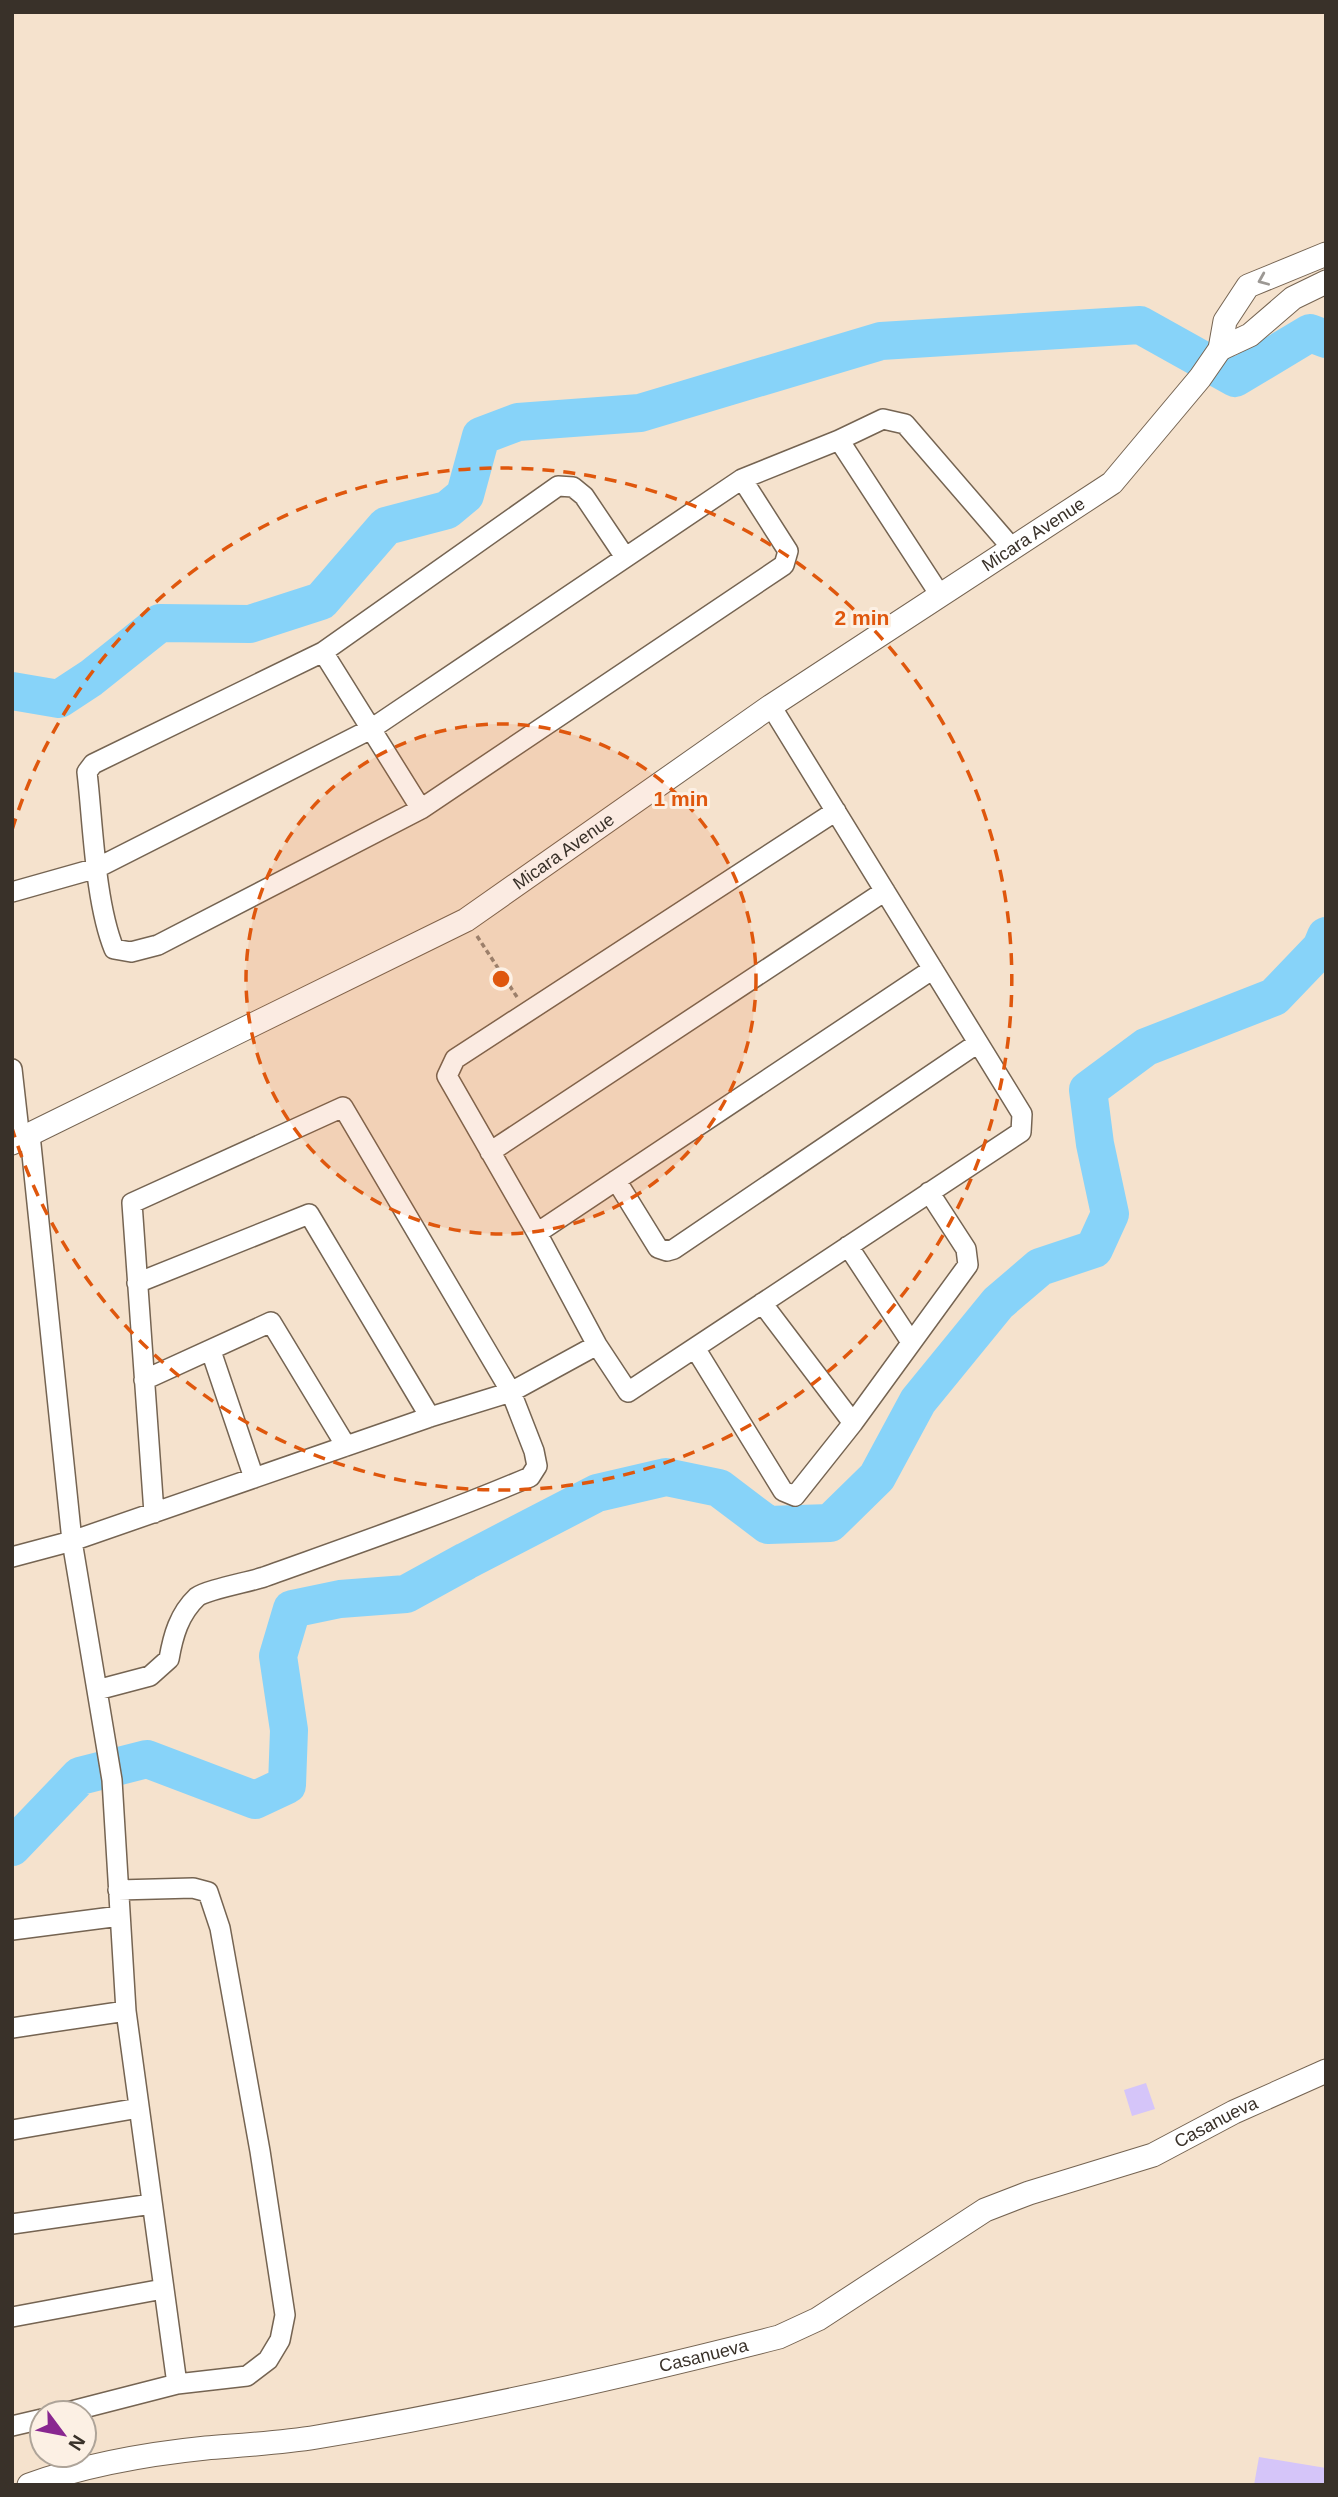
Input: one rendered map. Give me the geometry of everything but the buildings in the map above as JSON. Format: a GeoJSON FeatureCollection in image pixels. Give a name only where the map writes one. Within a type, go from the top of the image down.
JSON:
{"type":"FeatureCollection","features":[{"type":"Feature","properties":{"kind":"street","name":"Micara Avenue"},"geometry":{"type":"LineString","coordinates":[[21,1139],[466,920],[771,706],[1112,482],[1200,378],[1220,349],[1225,321],[1248,286],[1326,254]]}},
{"type":"Feature","properties":{"kind":"street","name":"Micara Avenue"},"geometry":{"type":"LineString","coordinates":[[1220,349],[1250,335],[1293,299],[1326,282]]}},
{"type":"Feature","properties":{"kind":"street"},"geometry":{"type":"LineString","coordinates":[[12,892],[97,868],[371,729],[742,479],[883,419],[905,424],[1012,548]]}},
{"type":"Feature","properties":{"kind":"street"},"geometry":{"type":"LineString","coordinates":[[839,440],[940,595]]}},
{"type":"Feature","properties":{"kind":"street"},"geometry":{"type":"LineString","coordinates":[[625,557],[584,496],[573,486],[558,486],[323,652],[93,764],[87,772],[97,868],[107,932],[114,949],[131,952],[158,945],[421,809],[784,565],[788,551],[742,479]]}},
{"type":"Feature","properties":{"kind":"street"},"geometry":{"type":"LineString","coordinates":[[323,652],[421,809]]}},
{"type":"Feature","properties":{"kind":"street"},"geometry":{"type":"LineString","coordinates":[[771,706],[836,811],[1022,1114],[1021,1132],[628,1392],[597,1345],[537,1233],[447,1076],[449,1069],[455,1059],[836,811]]}},
{"type":"Feature","properties":{"kind":"street"},"geometry":{"type":"LineString","coordinates":[[490,1152],[885,891]]}},
{"type":"Feature","properties":{"kind":"street"},"geometry":{"type":"LineString","coordinates":[[537,1233],[933,969]]}},
{"type":"Feature","properties":{"kind":"street"},"geometry":{"type":"LineString","coordinates":[[616,1180],[658,1248],[667,1251],[674,1249],[978,1043]]}},
{"type":"Feature","properties":{"kind":"street"},"geometry":{"type":"LineString","coordinates":[[12,1069],[72,1541],[112,1780],[126,2011],[177,2384]]}},
{"type":"Feature","properties":{"kind":"street"},"geometry":{"type":"LineString","coordinates":[[97,1690],[150,1675],[169,1659],[181,1617],[199,1595],[251,1582],[453,1510],[530,1477],[537,1466],[534,1451],[511,1392],[343,1107],[132,1203],[154,1513]]}},
{"type":"Feature","properties":{"kind":"street"},"geometry":{"type":"LineString","coordinates":[[695,1348],[783,1491],[795,1496],[853,1423],[968,1265],[966,1249],[929,1192]]}},
{"type":"Feature","properties":{"kind":"street"},"geometry":{"type":"LineString","coordinates":[[137,1283],[309,1214],[430,1417]]}},
{"type":"Feature","properties":{"kind":"street"},"geometry":{"type":"LineString","coordinates":[[848,1246],[911,1342]]}},
{"type":"Feature","properties":{"kind":"street"},"geometry":{"type":"LineString","coordinates":[[762,1303],[853,1423]]}},
{"type":"Feature","properties":{"kind":"street"},"geometry":{"type":"LineString","coordinates":[[144,1380],[271,1322],[346,1446]]}},
{"type":"Feature","properties":{"kind":"street"},"geometry":{"type":"LineString","coordinates":[[12,1557],[72,1541],[430,1417],[511,1392],[597,1345]]}},
{"type":"Feature","properties":{"kind":"street"},"geometry":{"type":"LineString","coordinates":[[211,1351],[254,1478]]}},
{"type":"Feature","properties":{"kind":"street"},"geometry":{"type":"LineString","coordinates":[[98,2404],[177,2384],[247,2376],[268,2360],[280,2340],[285,2315],[260,2151],[220,1928],[208,1892],[193,1888],[118,1890]]}},
{"type":"Feature","properties":{"kind":"street"},"geometry":{"type":"LineString","coordinates":[[12,1930],[120,1916]]}},
{"type":"Feature","properties":{"kind":"street"},"geometry":{"type":"LineString","coordinates":[[12,2028],[126,2011]]}},
{"type":"Feature","properties":{"kind":"street","name":"Casanueva"},"geometry":{"type":"LineString","coordinates":[[29,2485],[55,2476],[131,2459],[314,2438],[508,2402],[779,2337],[818,2319],[985,2210],[1029,2193],[1153,2155],[1234,2112],[1326,2071]]}},
{"type":"Feature","properties":{"kind":"street"},"geometry":{"type":"LineString","coordinates":[[12,2130],[139,2108]]}},
{"type":"Feature","properties":{"kind":"street"},"geometry":{"type":"LineString","coordinates":[[12,2224],[152,2204]]}},
{"type":"Feature","properties":{"kind":"street"},"geometry":{"type":"LineString","coordinates":[[12,2318],[163,2289]]}},
{"type":"Feature","properties":{"kind":"path"},"geometry":{"type":"LineString","coordinates":[[466,920],[527,1012]]}},
{"type":"Feature","properties":{"kind":"waterway"},"geometry":{"type":"LineString","coordinates":[[12,691],[59,699],[91,678],[160,623],[250,624],[321,601],[386,526],[447,510],[465,495],[481,436],[518,422],[640,413],[881,341],[1140,325],[1235,378],[1310,333],[1326,339]]}},
{"type":"Feature","properties":{"kind":"waterway"},"geometry":{"type":"LineString","coordinates":[[12,1847],[80,1776],[147,1759],[255,1800],[287,1785],[289,1730],[278,1656],[292,1609],[340,1599],[406,1594],[597,1493],[666,1477],[719,1488],[768,1525],[830,1523],[877,1477],[918,1401],[998,1303],[1040,1267],[1094,1249],[1110,1214],[1095,1144],[1088,1090],[1146,1047],[1274,997],[1321,948],[1326,936]]}}]}
